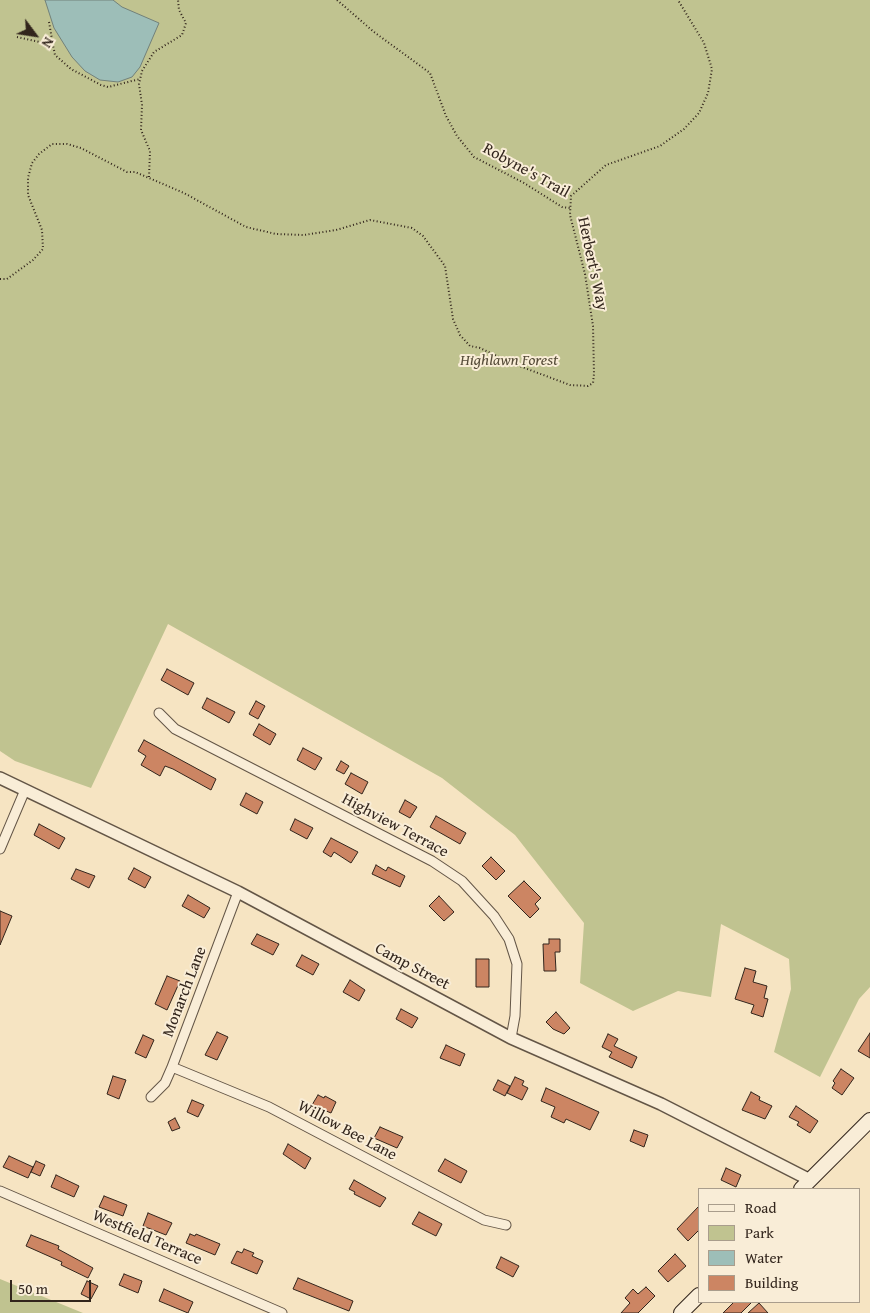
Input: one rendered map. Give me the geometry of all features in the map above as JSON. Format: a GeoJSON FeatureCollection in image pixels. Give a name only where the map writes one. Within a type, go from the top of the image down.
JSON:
{"type":"FeatureCollection","features":[{"type":"Feature","properties":{"kind":"main road"},"geometry":{"type":"LineString","coordinates":[[806,1185],[870,1120]]}},
{"type":"Feature","properties":{"kind":"main road"},"geometry":{"type":"LineString","coordinates":[[682,1313],[698,1296]]}},
{"type":"Feature","properties":{"kind":"street","name":"Highview Terrace"},"geometry":{"type":"LineString","coordinates":[[159,713],[175,729],[432,861],[462,881],[494,916],[510,939],[517,964],[515,1016],[511,1038]]}},
{"type":"Feature","properties":{"kind":"street","name":"Camp Street"},"geometry":{"type":"LineString","coordinates":[[0,778],[238,892],[511,1038],[661,1104],[806,1185]]}},
{"type":"Feature","properties":{"kind":"street"},"geometry":{"type":"LineString","coordinates":[[0,849],[25,790]]}},
{"type":"Feature","properties":{"kind":"street","name":"Monarch Lane"},"geometry":{"type":"LineString","coordinates":[[151,1097],[165,1082],[172,1067],[238,892]]}},
{"type":"Feature","properties":{"kind":"street","name":"Willow Bee Lane"},"geometry":{"type":"LineString","coordinates":[[172,1067],[269,1108],[484,1220],[506,1225]]}},
{"type":"Feature","properties":{"kind":"street","name":"Westfield Terrace"},"geometry":{"type":"LineString","coordinates":[[0,1192],[282,1313]]}},
{"type":"Feature","properties":{"kind":"path"},"geometry":{"type":"LineString","coordinates":[[149,177],[150,151],[141,130],[140,79],[142,71],[154,52],[182,35],[186,23],[179,10],[178,0]]}},
{"type":"Feature","properties":{"kind":"path","name":"Robyne's Trail"},"geometry":{"type":"LineString","coordinates":[[337,0],[374,32],[430,73],[453,130],[474,157],[524,183],[562,206],[570,208]]}},
{"type":"Feature","properties":{"kind":"path","name":"Herbert's Way"},"geometry":{"type":"LineString","coordinates":[[0,279],[7,279],[33,260],[43,249],[42,230],[28,195],[28,178],[32,163],[39,154],[52,144],[67,144],[81,148],[127,172],[135,172],[149,177],[184,193],[246,227],[276,234],[304,235],[336,230],[370,220],[412,228],[423,236],[444,266],[453,319],[460,335],[470,346],[570,385],[588,386],[593,383],[594,374],[593,326],[589,294],[574,239],[570,208],[571,196],[606,165],[660,146],[684,129],[699,113],[708,93],[712,69],[704,43],[678,0]]}},
{"type":"Feature","properties":{"kind":"path"},"geometry":{"type":"LineString","coordinates":[[49,22],[55,55],[71,69],[108,87],[140,79]]}},
{"type":"Feature","properties":{"kind":"path"},"geometry":{"type":"LineString","coordinates":[[17,37],[53,45]]}},
{"type":"Feature","properties":{"kind":"green space","name":"Highlawn Forest"},"geometry":{"type":"Polygon","coordinates":[[[0,0],[870,0],[870,987],[859,999],[820,1077],[774,1052],[791,989],[789,959],[721,924],[711,997],[678,991],[633,1011],[580,983],[584,923],[515,835],[442,778],[168,624],[91,788],[15,761],[0,751],[0,0]]]}},
{"type":"Feature","properties":{"kind":"green space"},"geometry":{"type":"Polygon","coordinates":[[[0,1279],[83,1313],[0,1313],[0,1279]]]}},
{"type":"Feature","properties":{"kind":"water"},"geometry":{"type":"Polygon","coordinates":[[[45,0],[113,0],[122,7],[159,23],[140,67],[132,77],[118,82],[100,80],[85,71],[72,57],[54,28],[45,0]]]}},
{"type":"Feature","properties":{"kind":"building"},"geometry":{"type":"Polygon","coordinates":[[[167,669],[194,683],[188,695],[161,680],[167,669]]]}},
{"type":"Feature","properties":{"kind":"building"},"geometry":{"type":"Polygon","coordinates":[[[207,698],[235,712],[229,723],[202,708],[207,698]]]}},
{"type":"Feature","properties":{"kind":"building"},"geometry":{"type":"Polygon","coordinates":[[[256,701],[265,706],[258,719],[249,714],[256,701]]]}},
{"type":"Feature","properties":{"kind":"building"},"geometry":{"type":"Polygon","coordinates":[[[259,724],[276,734],[270,745],[253,735],[259,724]]]}},
{"type":"Feature","properties":{"kind":"building"},"geometry":{"type":"Polygon","coordinates":[[[144,740],[216,779],[211,790],[165,766],[160,776],[141,765],[146,756],[138,751],[144,740]]]}},
{"type":"Feature","properties":{"kind":"building"},"geometry":{"type":"Polygon","coordinates":[[[303,748],[322,758],[315,770],[297,760],[303,748]]]}},
{"type":"Feature","properties":{"kind":"building"},"geometry":{"type":"Polygon","coordinates":[[[341,761],[349,766],[344,774],[336,770],[341,761]]]}},
{"type":"Feature","properties":{"kind":"building"},"geometry":{"type":"Polygon","coordinates":[[[351,773],[368,782],[362,794],[345,784],[351,773]]]}},
{"type":"Feature","properties":{"kind":"building"},"geometry":{"type":"Polygon","coordinates":[[[246,793],[263,802],[257,814],[240,805],[246,793]]]}},
{"type":"Feature","properties":{"kind":"building"},"geometry":{"type":"Polygon","coordinates":[[[405,800],[417,807],[410,818],[399,812],[405,800]]]}},
{"type":"Feature","properties":{"kind":"building"},"geometry":{"type":"Polygon","coordinates":[[[436,816],[466,833],[460,844],[430,827],[436,816]]]}},
{"type":"Feature","properties":{"kind":"building"},"geometry":{"type":"Polygon","coordinates":[[[295,819],[313,828],[307,839],[290,830],[295,819]]]}},
{"type":"Feature","properties":{"kind":"building"},"geometry":{"type":"Polygon","coordinates":[[[39,824],[65,838],[59,849],[34,835],[39,824]]]}},
{"type":"Feature","properties":{"kind":"building"},"geometry":{"type":"Polygon","coordinates":[[[331,838],[358,852],[351,863],[334,852],[331,857],[323,852],[331,838]]]}},
{"type":"Feature","properties":{"kind":"building"},"geometry":{"type":"Polygon","coordinates":[[[491,857],[505,871],[496,880],[482,866],[491,857]]]}},
{"type":"Feature","properties":{"kind":"building"},"geometry":{"type":"Polygon","coordinates":[[[376,865],[386,871],[388,867],[405,876],[400,887],[372,874],[376,865]]]}},
{"type":"Feature","properties":{"kind":"building"},"geometry":{"type":"Polygon","coordinates":[[[134,868],[151,877],[145,888],[128,879],[134,868]]]}},
{"type":"Feature","properties":{"kind":"building"},"geometry":{"type":"Polygon","coordinates":[[[76,869],[95,876],[89,888],[71,879],[76,869]]]}},
{"type":"Feature","properties":{"kind":"building"},"geometry":{"type":"Polygon","coordinates":[[[524,881],[541,898],[535,904],[539,909],[530,918],[508,896],[524,881]]]}},
{"type":"Feature","properties":{"kind":"building"},"geometry":{"type":"Polygon","coordinates":[[[188,895],[210,908],[204,918],[182,906],[188,895]]]}},
{"type":"Feature","properties":{"kind":"building"},"geometry":{"type":"Polygon","coordinates":[[[439,896],[454,912],[444,921],[429,906],[439,896]]]}},
{"type":"Feature","properties":{"kind":"building"},"geometry":{"type":"Polygon","coordinates":[[[0,911],[12,916],[0,945],[0,911]]]}},
{"type":"Feature","properties":{"kind":"building"},"geometry":{"type":"Polygon","coordinates":[[[257,934],[279,944],[273,955],[251,944],[257,934]]]}},
{"type":"Feature","properties":{"kind":"building"},"geometry":{"type":"Polygon","coordinates":[[[549,939],[560,939],[560,952],[555,952],[556,971],[544,971],[543,944],[549,944],[549,939]]]}},
{"type":"Feature","properties":{"kind":"building"},"geometry":{"type":"Polygon","coordinates":[[[302,955],[319,964],[313,975],[296,966],[302,955]]]}},
{"type":"Feature","properties":{"kind":"building"},"geometry":{"type":"Polygon","coordinates":[[[476,959],[489,959],[489,987],[476,987],[476,959]]]}},
{"type":"Feature","properties":{"kind":"building"},"geometry":{"type":"Polygon","coordinates":[[[745,968],[756,971],[753,982],[767,986],[764,998],[768,999],[763,1017],[751,1013],[754,1005],[735,999],[745,968]]]}},
{"type":"Feature","properties":{"kind":"building"},"geometry":{"type":"Polygon","coordinates":[[[167,976],[180,981],[167,1010],[155,1004],[167,976]]]}},
{"type":"Feature","properties":{"kind":"building"},"geometry":{"type":"Polygon","coordinates":[[[350,980],[365,990],[359,1001],[343,992],[350,980]]]}},
{"type":"Feature","properties":{"kind":"building"},"geometry":{"type":"Polygon","coordinates":[[[401,1009],[418,1018],[412,1028],[396,1019],[401,1009]]]}},
{"type":"Feature","properties":{"kind":"building"},"geometry":{"type":"Polygon","coordinates":[[[556,1012],[570,1028],[564,1034],[553,1029],[546,1022],[556,1012]]]}},
{"type":"Feature","properties":{"kind":"building"},"geometry":{"type":"Polygon","coordinates":[[[217,1032],[228,1037],[217,1060],[205,1055],[217,1032]]]}},
{"type":"Feature","properties":{"kind":"building"},"geometry":{"type":"Polygon","coordinates":[[[870,1033],[870,1058],[858,1051],[870,1033]]]}},
{"type":"Feature","properties":{"kind":"building"},"geometry":{"type":"Polygon","coordinates":[[[608,1034],[618,1039],[614,1046],[637,1057],[632,1068],[609,1057],[612,1052],[602,1047],[608,1034]]]}},
{"type":"Feature","properties":{"kind":"building"},"geometry":{"type":"Polygon","coordinates":[[[143,1035],[154,1040],[146,1058],[135,1053],[143,1035]]]}},
{"type":"Feature","properties":{"kind":"building"},"geometry":{"type":"Polygon","coordinates":[[[446,1045],[465,1054],[460,1066],[440,1058],[446,1045]]]}},
{"type":"Feature","properties":{"kind":"building"},"geometry":{"type":"Polygon","coordinates":[[[841,1069],[854,1078],[842,1095],[832,1088],[835,1083],[833,1081],[841,1069]]]}},
{"type":"Feature","properties":{"kind":"building"},"geometry":{"type":"Polygon","coordinates":[[[113,1076],[126,1080],[119,1099],[107,1094],[113,1076]]]}},
{"type":"Feature","properties":{"kind":"building"},"geometry":{"type":"Polygon","coordinates":[[[515,1077],[524,1081],[522,1085],[528,1088],[522,1100],[507,1093],[515,1077]]]}},
{"type":"Feature","properties":{"kind":"building"},"geometry":{"type":"Polygon","coordinates":[[[498,1080],[510,1086],[505,1096],[493,1090],[498,1080]]]}},
{"type":"Feature","properties":{"kind":"building"},"geometry":{"type":"Polygon","coordinates":[[[546,1088],[599,1112],[590,1130],[566,1119],[564,1123],[551,1117],[555,1107],[541,1101],[546,1088]]]}},
{"type":"Feature","properties":{"kind":"building"},"geometry":{"type":"Polygon","coordinates":[[[751,1092],[760,1097],[759,1100],[772,1106],[765,1119],[742,1110],[751,1092]]]}},
{"type":"Feature","properties":{"kind":"building"},"geometry":{"type":"Polygon","coordinates":[[[318,1095],[324,1098],[325,1096],[336,1102],[331,1113],[312,1105],[318,1095]]]}},
{"type":"Feature","properties":{"kind":"building"},"geometry":{"type":"Polygon","coordinates":[[[192,1100],[204,1105],[198,1117],[187,1112],[192,1100]]]}},
{"type":"Feature","properties":{"kind":"building"},"geometry":{"type":"Polygon","coordinates":[[[796,1106],[818,1121],[810,1133],[797,1125],[799,1122],[789,1117],[796,1106]]]}},
{"type":"Feature","properties":{"kind":"building"},"geometry":{"type":"Polygon","coordinates":[[[175,1118],[180,1128],[172,1131],[168,1122],[175,1118]]]}},
{"type":"Feature","properties":{"kind":"building"},"geometry":{"type":"Polygon","coordinates":[[[380,1127],[403,1137],[397,1148],[374,1138],[380,1127]]]}},
{"type":"Feature","properties":{"kind":"building"},"geometry":{"type":"Polygon","coordinates":[[[634,1130],[648,1135],[644,1147],[630,1141],[634,1130]]]}},
{"type":"Feature","properties":{"kind":"building"},"geometry":{"type":"Polygon","coordinates":[[[288,1144],[311,1158],[305,1169],[283,1154],[288,1144]]]}},
{"type":"Feature","properties":{"kind":"building"},"geometry":{"type":"Polygon","coordinates":[[[9,1156],[33,1167],[28,1178],[3,1167],[9,1156]]]}},
{"type":"Feature","properties":{"kind":"building"},"geometry":{"type":"Polygon","coordinates":[[[445,1159],[467,1171],[461,1183],[438,1171],[445,1159]]]}},
{"type":"Feature","properties":{"kind":"building"},"geometry":{"type":"Polygon","coordinates":[[[36,1161],[45,1165],[40,1176],[31,1172],[36,1161]]]}},
{"type":"Feature","properties":{"kind":"building"},"geometry":{"type":"Polygon","coordinates":[[[726,1168],[741,1175],[736,1187],[721,1180],[726,1168]]]}},
{"type":"Feature","properties":{"kind":"building"},"geometry":{"type":"Polygon","coordinates":[[[56,1175],[79,1186],[74,1197],[51,1187],[56,1175]]]}},
{"type":"Feature","properties":{"kind":"building"},"geometry":{"type":"Polygon","coordinates":[[[354,1180],[386,1198],[380,1207],[354,1194],[355,1192],[349,1189],[354,1180]]]}},
{"type":"Feature","properties":{"kind":"building"},"geometry":{"type":"Polygon","coordinates":[[[104,1196],[127,1205],[123,1216],[99,1207],[104,1196]]]}},
{"type":"Feature","properties":{"kind":"building"},"geometry":{"type":"Polygon","coordinates":[[[698,1207],[698,1231],[688,1241],[677,1229],[698,1207]]]}},
{"type":"Feature","properties":{"kind":"building"},"geometry":{"type":"Polygon","coordinates":[[[419,1212],[442,1224],[436,1236],[412,1224],[419,1212]]]}},
{"type":"Feature","properties":{"kind":"building"},"geometry":{"type":"Polygon","coordinates":[[[148,1213],[172,1223],[166,1235],[143,1226],[148,1213]]]}},
{"type":"Feature","properties":{"kind":"building"},"geometry":{"type":"Polygon","coordinates":[[[190,1234],[195,1236],[196,1234],[220,1244],[215,1255],[186,1243],[190,1234]]]}},
{"type":"Feature","properties":{"kind":"building"},"geometry":{"type":"Polygon","coordinates":[[[31,1235],[59,1246],[58,1249],[93,1268],[88,1278],[61,1265],[62,1262],[26,1246],[31,1235]]]}},
{"type":"Feature","properties":{"kind":"building"},"geometry":{"type":"Polygon","coordinates":[[[244,1249],[254,1253],[252,1256],[263,1261],[257,1274],[231,1263],[237,1251],[242,1253],[244,1249]]]}},
{"type":"Feature","properties":{"kind":"building"},"geometry":{"type":"Polygon","coordinates":[[[675,1254],[686,1266],[668,1282],[658,1271],[675,1254]]]}},
{"type":"Feature","properties":{"kind":"building"},"geometry":{"type":"Polygon","coordinates":[[[501,1257],[519,1266],[513,1277],[496,1268],[501,1257]]]}},
{"type":"Feature","properties":{"kind":"building"},"geometry":{"type":"Polygon","coordinates":[[[124,1274],[142,1281],[138,1293],[119,1285],[124,1274]]]}},
{"type":"Feature","properties":{"kind":"building"},"geometry":{"type":"Polygon","coordinates":[[[298,1278],[353,1301],[349,1311],[293,1289],[298,1278]]]}},
{"type":"Feature","properties":{"kind":"building"},"geometry":{"type":"Polygon","coordinates":[[[87,1281],[98,1286],[91,1299],[81,1294],[87,1281]]]}},
{"type":"Feature","properties":{"kind":"building"},"geometry":{"type":"Polygon","coordinates":[[[646,1287],[655,1296],[638,1313],[621,1313],[630,1303],[625,1298],[633,1289],[638,1294],[646,1287]]]}},
{"type":"Feature","properties":{"kind":"building"},"geometry":{"type":"Polygon","coordinates":[[[164,1289],[193,1302],[188,1313],[159,1301],[164,1289]]]}},
{"type":"Feature","properties":{"kind":"building"},"geometry":{"type":"Polygon","coordinates":[[[733,1303],[751,1303],[741,1313],[723,1313],[733,1303]]]}},
{"type":"Feature","properties":{"kind":"building"},"geometry":{"type":"Polygon","coordinates":[[[759,1303],[768,1313],[748,1313],[759,1303]]]}}]}
